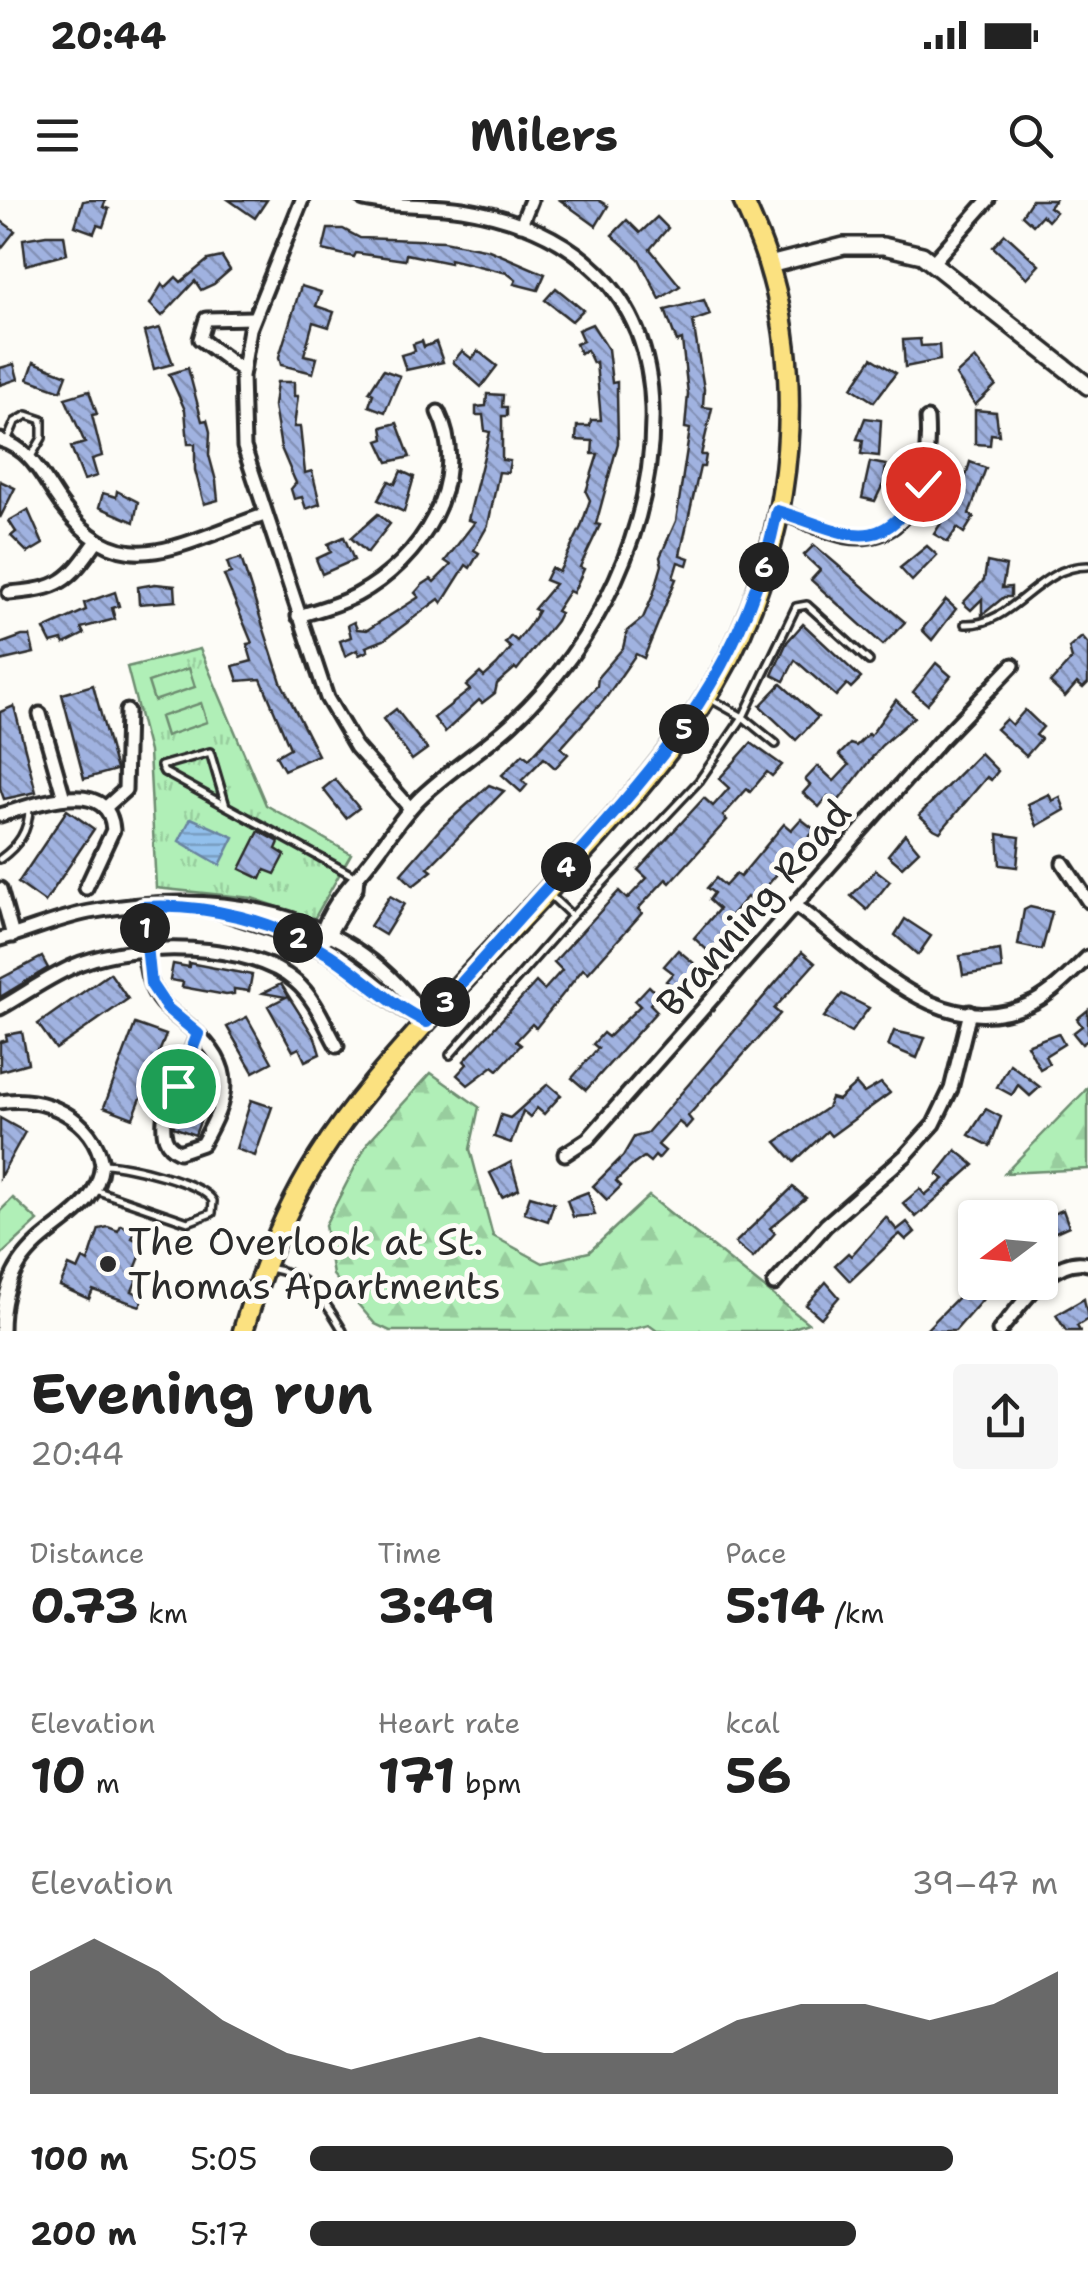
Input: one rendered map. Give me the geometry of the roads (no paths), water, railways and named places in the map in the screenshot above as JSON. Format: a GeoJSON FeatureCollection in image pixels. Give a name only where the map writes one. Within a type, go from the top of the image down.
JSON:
{"type":"FeatureCollection","features":[{"type":"Feature","properties":{"kind":"main road"},"geometry":{"type":"LineString","coordinates":[[243,1331],[264,1268],[318,1156],[427,1022],[657,766],[706,697],[742,630],[777,511],[786,444],[786,359],[769,265],[743,200]]}},
{"type":"Feature","properties":{"kind":"street"},"geometry":{"type":"LineString","coordinates":[[302,200],[253,318],[242,370],[244,447],[315,670],[341,724],[410,808]]}},
{"type":"Feature","properties":{"kind":"street"},"geometry":{"type":"LineString","coordinates":[[318,948],[348,884],[410,808],[511,724],[586,637],[616,580],[650,464],[650,373],[631,314],[588,261],[521,226],[463,209],[364,200]]}},
{"type":"Feature","properties":{"kind":"street"},"geometry":{"type":"LineString","coordinates":[[521,226],[531,200]]}},
{"type":"Feature","properties":{"kind":"street"},"geometry":{"type":"LineString","coordinates":[[934,260],[988,200]]}},
{"type":"Feature","properties":{"kind":"street"},"geometry":{"type":"LineString","coordinates":[[769,265],[811,251],[882,246],[934,260],[1088,386]]}},
{"type":"Feature","properties":{"kind":"street"},"geometry":{"type":"LineString","coordinates":[[242,370],[200,339],[206,319],[253,318]]}},
{"type":"Feature","properties":{"kind":"street"},"geometry":{"type":"LineString","coordinates":[[298,616],[359,594],[389,574],[419,541],[432,522],[450,468],[438,412]]}},
{"type":"Feature","properties":{"kind":"street"},"geometry":{"type":"LineString","coordinates":[[777,511],[852,536],[882,532],[906,513],[923,484],[927,418]]}},
{"type":"Feature","properties":{"kind":"street"},"geometry":{"type":"LineString","coordinates":[[4,441],[30,458],[72,520],[96,542],[114,550],[149,553],[264,515]]}},
{"type":"Feature","properties":{"kind":"street"},"geometry":{"type":"LineString","coordinates":[[9,593],[63,582],[78,570],[96,542]]}},
{"type":"Feature","properties":{"kind":"street","name":"Branning Road"},"geometry":{"type":"LineString","coordinates":[[565,1154],[588,1139],[1013,665]]}},
{"type":"Feature","properties":{"kind":"street"},"geometry":{"type":"LineString","coordinates":[[105,808],[125,790],[127,711]]}},
{"type":"Feature","properties":{"kind":"street"},"geometry":{"type":"LineString","coordinates":[[40,714],[64,798]]}},
{"type":"Feature","properties":{"kind":"street"},"geometry":{"type":"LineString","coordinates":[[0,815],[64,798],[94,800],[105,808],[113,830],[86,888]]}},
{"type":"Feature","properties":{"kind":"street"},"geometry":{"type":"LineString","coordinates":[[1063,863],[1088,901]]}},
{"type":"Feature","properties":{"kind":"street"},"geometry":{"type":"LineString","coordinates":[[0,889],[7,938],[86,913],[239,904],[326,932],[384,972],[411,998],[427,1022]]}},
{"type":"Feature","properties":{"kind":"street"},"geometry":{"type":"LineString","coordinates":[[796,906],[904,990],[970,1012],[1000,1012],[1036,1001],[1088,957]]}},
{"type":"Feature","properties":{"kind":"street"},"geometry":{"type":"LineString","coordinates":[[143,907],[146,952],[157,996],[198,1034],[225,1068],[225,1090],[202,1144],[179,1152],[170,1148],[163,1134],[164,1119],[198,1034]]}},
{"type":"Feature","properties":{"kind":"street"},"geometry":{"type":"LineString","coordinates":[[209,907],[318,948],[398,1009],[427,1022]]}},
{"type":"Feature","properties":{"kind":"street"},"geometry":{"type":"LineString","coordinates":[[0,1008],[84,962],[146,952],[219,953],[273,967],[309,996],[338,1046]]}},
{"type":"Feature","properties":{"kind":"street"},"geometry":{"type":"LineString","coordinates":[[774,1284],[826,1225],[906,1155],[934,1124],[951,1089],[970,1012]]}},
{"type":"Feature","properties":{"kind":"street"},"geometry":{"type":"LineString","coordinates":[[0,1102],[44,1104],[62,1111],[89,1132],[102,1164],[95,1190],[18,1261],[4,1290],[2,1327]]}},
{"type":"Feature","properties":{"kind":"street"},"geometry":{"type":"LineString","coordinates":[[999,1331],[1056,1268],[1074,1261],[1088,1264]]}},
{"type":"Feature","properties":{"kind":"lane"},"geometry":{"type":"LineString","coordinates":[[4,441],[15,422],[27,414],[42,420],[42,438],[30,458]]}},
{"type":"Feature","properties":{"kind":"lane"},"geometry":{"type":"LineString","coordinates":[[965,624],[994,622],[1045,580],[1088,566]]}},
{"type":"Feature","properties":{"kind":"lane"},"geometry":{"type":"LineString","coordinates":[[450,1055],[572,916],[700,781],[743,717],[796,606],[806,605],[869,660]]}},
{"type":"Feature","properties":{"kind":"lane"},"geometry":{"type":"LineString","coordinates":[[706,697],[743,717],[776,744]]}},
{"type":"Feature","properties":{"kind":"lane"},"geometry":{"type":"LineString","coordinates":[[226,806],[210,752],[162,766],[164,772],[226,806],[357,877]]}},
{"type":"Feature","properties":{"kind":"lane"},"geometry":{"type":"LineString","coordinates":[[0,860],[20,842],[29,823],[29,807]]}},
{"type":"Feature","properties":{"kind":"lane"},"geometry":{"type":"LineString","coordinates":[[545,889],[572,916]]}},
{"type":"Feature","properties":{"kind":"lane"},"geometry":{"type":"LineString","coordinates":[[95,1190],[188,1222],[206,1217],[214,1207],[203,1190],[122,1164],[102,1164]]}},
{"type":"Feature","properties":{"kind":"lane"},"geometry":{"type":"LineString","coordinates":[[264,1268],[288,1271],[301,1278],[319,1293],[344,1331]]}},
{"type":"Feature","properties":{"kind":"water"},"geometry":{"type":"Polygon","coordinates":[[[191,818],[234,837],[220,865],[179,841],[191,818]]]}},
{"type":"Feature","properties":{"kind":"place","name":"The Overlook at St. Thomas Apartments"},"geometry":{"type":"Point","coordinates":[108,1264]}}]}
